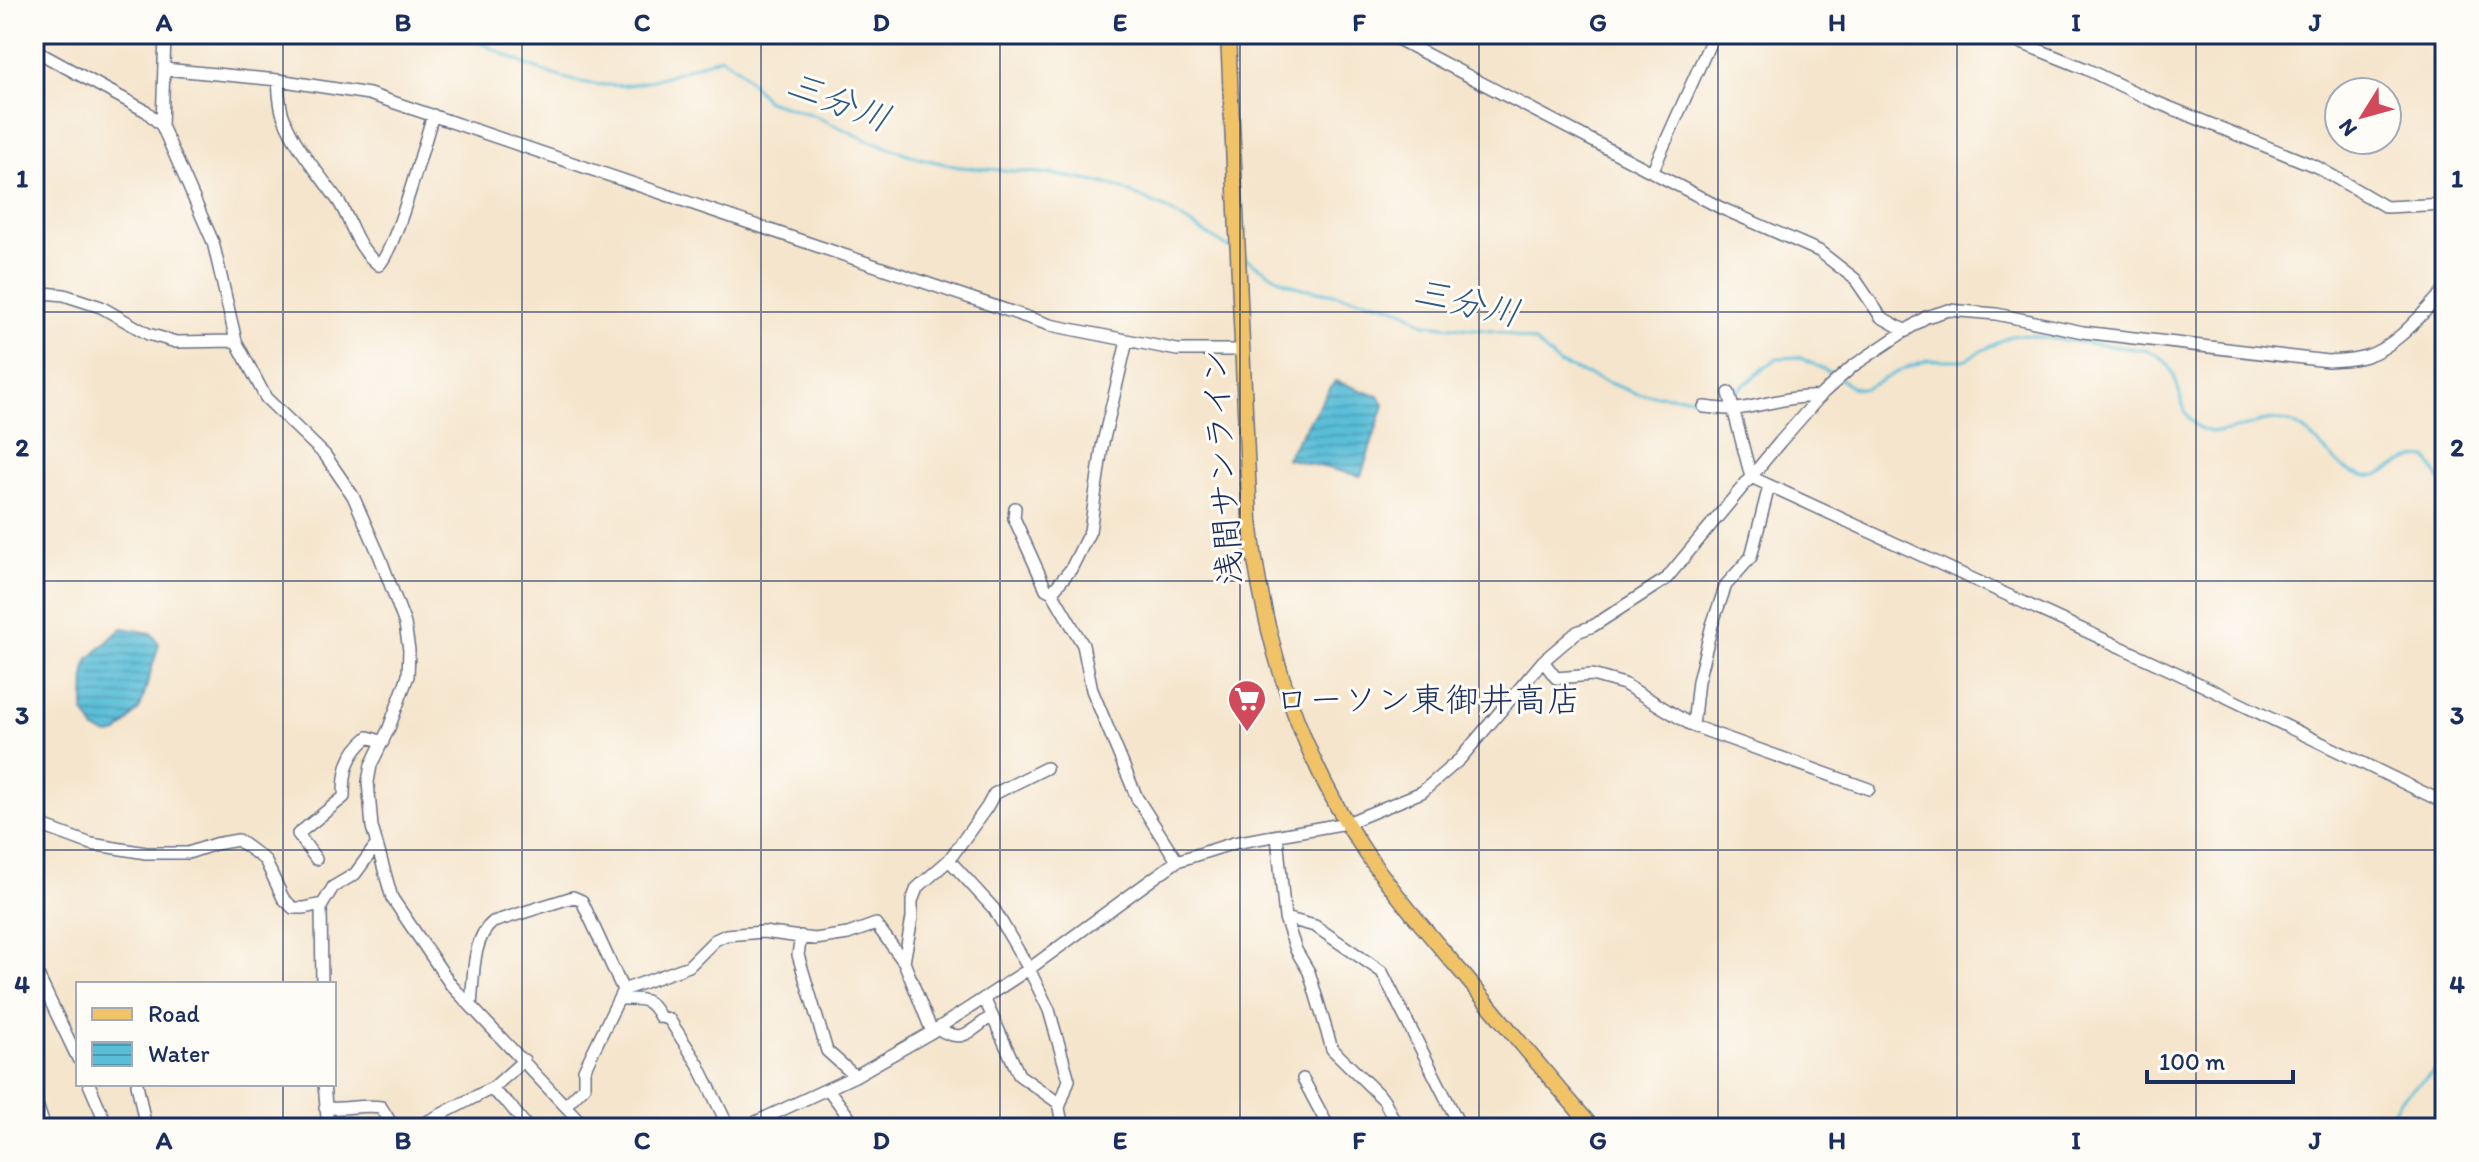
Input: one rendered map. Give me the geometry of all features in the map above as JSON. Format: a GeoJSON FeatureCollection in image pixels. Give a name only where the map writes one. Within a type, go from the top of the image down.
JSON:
{"type":"FeatureCollection","features":[{"type":"Feature","properties":{"kind":"main road","name":"浅間サンライン"},"geometry":{"type":"LineString","coordinates":[[1228,34],[1250,520],[1265,612],[1291,704],[1311,752],[1347,823],[1367,854],[1405,905],[1593,1128]]}},
{"type":"Feature","properties":{"kind":"street"},"geometry":{"type":"LineString","coordinates":[[162,126],[165,34]]}},
{"type":"Feature","properties":{"kind":"street"},"geometry":{"type":"LineString","coordinates":[[1388,34],[1721,208],[1819,251],[1855,279],[1881,317],[1906,331]]}},
{"type":"Feature","properties":{"kind":"street"},"geometry":{"type":"LineString","coordinates":[[1652,172],[1714,34]]}},
{"type":"Feature","properties":{"kind":"street"},"geometry":{"type":"LineString","coordinates":[[1999,34],[2317,167],[2386,207],[2445,204]]}},
{"type":"Feature","properties":{"kind":"street"},"geometry":{"type":"LineString","coordinates":[[34,50],[146,111],[162,126],[213,242],[236,341],[266,398],[325,455],[353,496],[405,624],[409,650],[408,676],[371,765],[368,782],[370,816],[392,898],[451,985],[566,1105],[582,1126]]}},
{"type":"Feature","properties":{"kind":"street"},"geometry":{"type":"LineString","coordinates":[[164,69],[278,80],[369,94],[1050,325],[1177,350],[1243,350]]}},
{"type":"Feature","properties":{"kind":"street"},"geometry":{"type":"LineString","coordinates":[[278,80],[282,115],[292,134],[341,205],[366,256],[379,265],[394,236],[433,115]]}},
{"type":"Feature","properties":{"kind":"street"},"geometry":{"type":"LineString","coordinates":[[743,1128],[855,1076],[934,1030],[1029,969],[1177,861],[1234,843],[1347,823],[1413,798],[1460,759],[1543,661],[1577,632],[1593,626],[1666,579],[1820,397],[1853,366],[1926,317],[1949,310],[1965,310],[2083,332],[2328,361],[2374,353],[2404,331],[2445,290]]}},
{"type":"Feature","properties":{"kind":"street"},"geometry":{"type":"LineString","coordinates":[[34,292],[64,295],[101,307],[148,334],[176,342],[236,341]]}},
{"type":"Feature","properties":{"kind":"street"},"geometry":{"type":"LineString","coordinates":[[1052,592],[1071,569],[1090,531],[1102,447],[1127,341]]}},
{"type":"Feature","properties":{"kind":"street"},"geometry":{"type":"LineString","coordinates":[[1729,393],[1751,477],[2179,674],[2445,803]]}},
{"type":"Feature","properties":{"kind":"street"},"geometry":{"type":"LineString","coordinates":[[1704,407],[1733,409],[1777,402],[1796,395],[1820,397]]}},
{"type":"Feature","properties":{"kind":"street"},"geometry":{"type":"LineString","coordinates":[[1693,726],[1698,681],[1712,625],[1726,585],[1751,557],[1769,486]]}},
{"type":"Feature","properties":{"kind":"street"},"geometry":{"type":"LineString","coordinates":[[1015,508],[1014,518],[1046,589],[1052,592],[1083,645],[1092,690],[1137,798],[1177,861]]}},
{"type":"Feature","properties":{"kind":"street"},"geometry":{"type":"LineString","coordinates":[[1543,661],[1556,678],[1592,675],[1624,684],[1693,726],[1869,789]]}},
{"type":"Feature","properties":{"kind":"street"},"geometry":{"type":"LineString","coordinates":[[316,859],[298,834],[344,797],[345,768],[355,748],[368,737],[383,742]]}},
{"type":"Feature","properties":{"kind":"street"},"geometry":{"type":"LineString","coordinates":[[904,962],[912,901],[917,888],[949,860],[994,794],[1046,768]]}},
{"type":"Feature","properties":{"kind":"street"},"geometry":{"type":"LineString","coordinates":[[34,823],[91,844],[146,853],[188,853],[238,840],[265,860],[283,898],[293,908],[322,904]]}},
{"type":"Feature","properties":{"kind":"street"},"geometry":{"type":"LineString","coordinates":[[1277,836],[1285,918],[1296,950],[1309,972],[1332,1049],[1384,1100],[1398,1128]]}},
{"type":"Feature","properties":{"kind":"street"},"geometry":{"type":"LineString","coordinates":[[322,982],[322,904],[333,887],[355,874],[377,844]]}},
{"type":"Feature","properties":{"kind":"street"},"geometry":{"type":"LineString","coordinates":[[949,860],[994,909],[1049,1010],[1069,1080],[1060,1104],[1063,1128]]}},
{"type":"Feature","properties":{"kind":"street"},"geometry":{"type":"LineString","coordinates":[[471,1005],[478,943],[487,927],[493,922],[573,897],[582,901],[621,994]]}},
{"type":"Feature","properties":{"kind":"street"},"geometry":{"type":"LineString","coordinates":[[1285,918],[1315,926],[1382,972],[1461,1128]]}},
{"type":"Feature","properties":{"kind":"street"},"geometry":{"type":"LineString","coordinates":[[566,1105],[584,1087],[584,1070],[621,994],[689,966],[715,940],[726,935],[763,932],[815,939],[848,934],[876,924],[904,962],[934,1030],[952,1038],[961,1037],[992,1016]]}},
{"type":"Feature","properties":{"kind":"street"},"geometry":{"type":"LineString","coordinates":[[801,936],[798,955],[827,1051],[855,1076]]}},
{"type":"Feature","properties":{"kind":"street"},"geometry":{"type":"LineString","coordinates":[[34,967],[76,1055]]}},
{"type":"Feature","properties":{"kind":"street"},"geometry":{"type":"LineString","coordinates":[[621,994],[645,999],[653,1004],[660,1017],[669,1019],[698,1064],[729,1128]]}},
{"type":"Feature","properties":{"kind":"street"},"geometry":{"type":"LineString","coordinates":[[984,998],[1019,1075],[1060,1104]]}},
{"type":"Feature","properties":{"kind":"street"},"geometry":{"type":"LineString","coordinates":[[415,1128],[490,1089],[524,1060]]}},
{"type":"Feature","properties":{"kind":"street"},"geometry":{"type":"LineString","coordinates":[[1303,1079],[1329,1128]]}},
{"type":"Feature","properties":{"kind":"street"},"geometry":{"type":"LineString","coordinates":[[90,1086],[108,1128]]}},
{"type":"Feature","properties":{"kind":"street"},"geometry":{"type":"LineString","coordinates":[[137,1086],[146,1128]]}},
{"type":"Feature","properties":{"kind":"street"},"geometry":{"type":"LineString","coordinates":[[324,1086],[328,1128]]}},
{"type":"Feature","properties":{"kind":"street"},"geometry":{"type":"LineString","coordinates":[[490,1089],[508,1103],[528,1128]]}},
{"type":"Feature","properties":{"kind":"street"},"geometry":{"type":"LineString","coordinates":[[828,1089],[857,1128]]}},
{"type":"Feature","properties":{"kind":"street"},"geometry":{"type":"LineString","coordinates":[[34,1096],[45,1128]]}},
{"type":"Feature","properties":{"kind":"street"},"geometry":{"type":"LineString","coordinates":[[325,1108],[381,1107],[394,1128]]}},
{"type":"Feature","properties":{"kind":"water"},"geometry":{"type":"Polygon","coordinates":[[[1335,381],[1378,396],[1384,405],[1361,476],[1286,458],[1335,381]]]}},
{"type":"Feature","properties":{"kind":"water"},"geometry":{"type":"Polygon","coordinates":[[[122,628],[151,633],[159,644],[140,708],[118,733],[109,735],[95,730],[84,712],[85,670],[89,659],[122,628]]]}},
{"type":"Feature","properties":{"kind":"waterway","name":"三分川"},"geometry":{"type":"LineString","coordinates":[[465,34],[551,74],[598,85],[645,82],[721,57],[740,70],[767,101],[813,115],[867,140],[919,158],[959,167],[1052,174],[1113,185],[1165,208],[1234,251]]}},
{"type":"Feature","properties":{"kind":"waterway","name":"三分川"},"geometry":{"type":"LineString","coordinates":[[1244,258],[1283,281],[1302,288],[1381,303],[1405,311],[1425,324],[1501,332],[1535,342],[1559,364],[1638,394],[1725,397]]}},
{"type":"Feature","properties":{"kind":"waterway","name":"三分川"},"geometry":{"type":"LineString","coordinates":[[1841,379],[1851,387],[1865,389],[1927,360],[1964,360],[2010,336],[2143,350],[2158,355],[2168,364],[2186,413],[2193,423],[2204,430],[2224,432],[2273,420],[2283,421],[2305,431],[2351,472],[2372,476],[2410,459],[2427,458],[2445,488]]}},
{"type":"Feature","properties":{"kind":"waterway","name":"三分川"},"geometry":{"type":"LineString","coordinates":[[1733,394],[1777,358],[1799,357],[1835,375]]}},
{"type":"Feature","properties":{"kind":"waterway"},"geometry":{"type":"LineString","coordinates":[[2382,1128],[2400,1100],[2445,1062]]}},
{"type":"Feature","properties":{"kind":"place","name":"ローソン東御井高店"},"geometry":{"type":"Point","coordinates":[1247,733]}}]}
